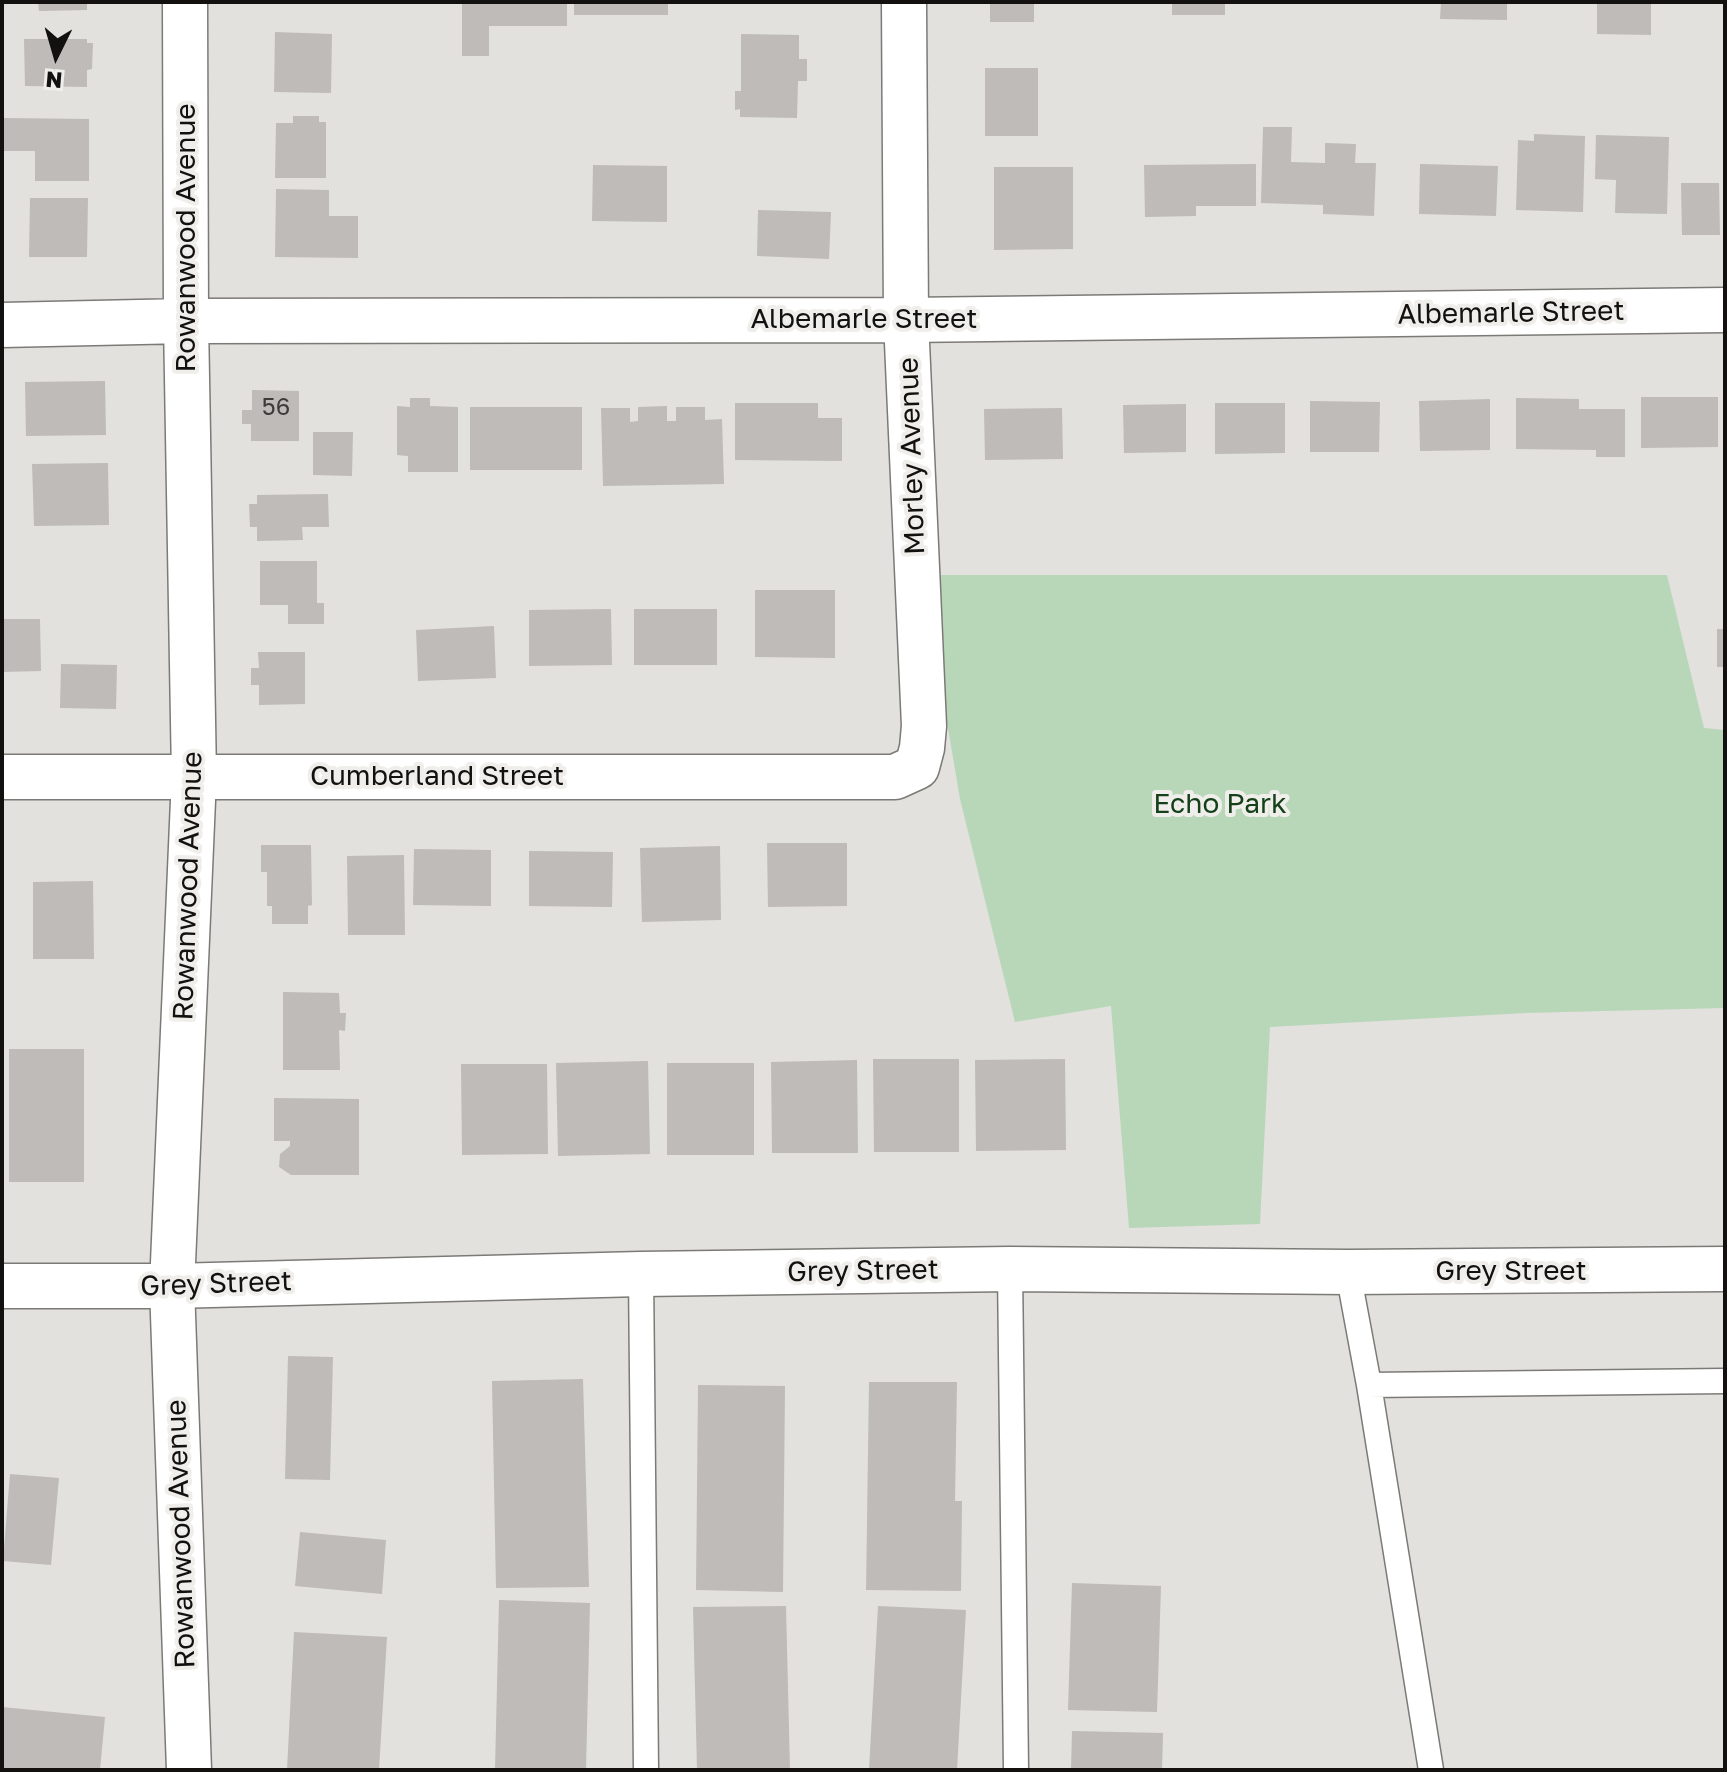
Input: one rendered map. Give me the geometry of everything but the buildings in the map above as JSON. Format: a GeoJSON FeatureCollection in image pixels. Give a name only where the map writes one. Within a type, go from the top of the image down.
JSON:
{"type":"FeatureCollection","features":[{"type":"Feature","properties":{"kind":"street","name":"Rowanwood Avenue"},"geometry":{"type":"LineString","coordinates":[[185,2],[186,321],[194,777],[172,1286],[189,1770]]}},
{"type":"Feature","properties":{"kind":"street","name":"Morley Avenue"},"geometry":{"type":"LineString","coordinates":[[873,777],[895,777],[917,767],[923,737],[906,320],[904,2]]}},
{"type":"Feature","properties":{"kind":"street","name":"Albemarle Street"},"geometry":{"type":"LineString","coordinates":[[2,325],[186,321],[906,320],[1725,310]]}},
{"type":"Feature","properties":{"kind":"street","name":"Cumberland Street"},"geometry":{"type":"LineString","coordinates":[[2,777],[873,777]]}},
{"type":"Feature","properties":{"kind":"street","name":"Grey Street"},"geometry":{"type":"LineString","coordinates":[[2,1286],[172,1286],[641,1274],[1010,1269],[1348,1272],[1725,1269]]}},
{"type":"Feature","properties":{"kind":"lane"},"geometry":{"type":"LineString","coordinates":[[1010,1269],[1016,1770]]}},
{"type":"Feature","properties":{"kind":"lane"},"geometry":{"type":"LineString","coordinates":[[1348,1272],[1431,1770]]}},
{"type":"Feature","properties":{"kind":"lane"},"geometry":{"type":"LineString","coordinates":[[641,1274],[646,1770]]}},
{"type":"Feature","properties":{"kind":"lane"},"geometry":{"type":"LineString","coordinates":[[1369,1385],[1725,1381]]}},
{"type":"Feature","properties":{"kind":"green space","name":"Echo Park"},"geometry":{"type":"Polygon","coordinates":[[[922,575],[1667,575],[1704,728],[1725,730],[1725,1008],[1526,1013],[1270,1027],[1260,1224],[1129,1228],[1111,1006],[1015,1022],[960,799],[922,575]]]}}]}
